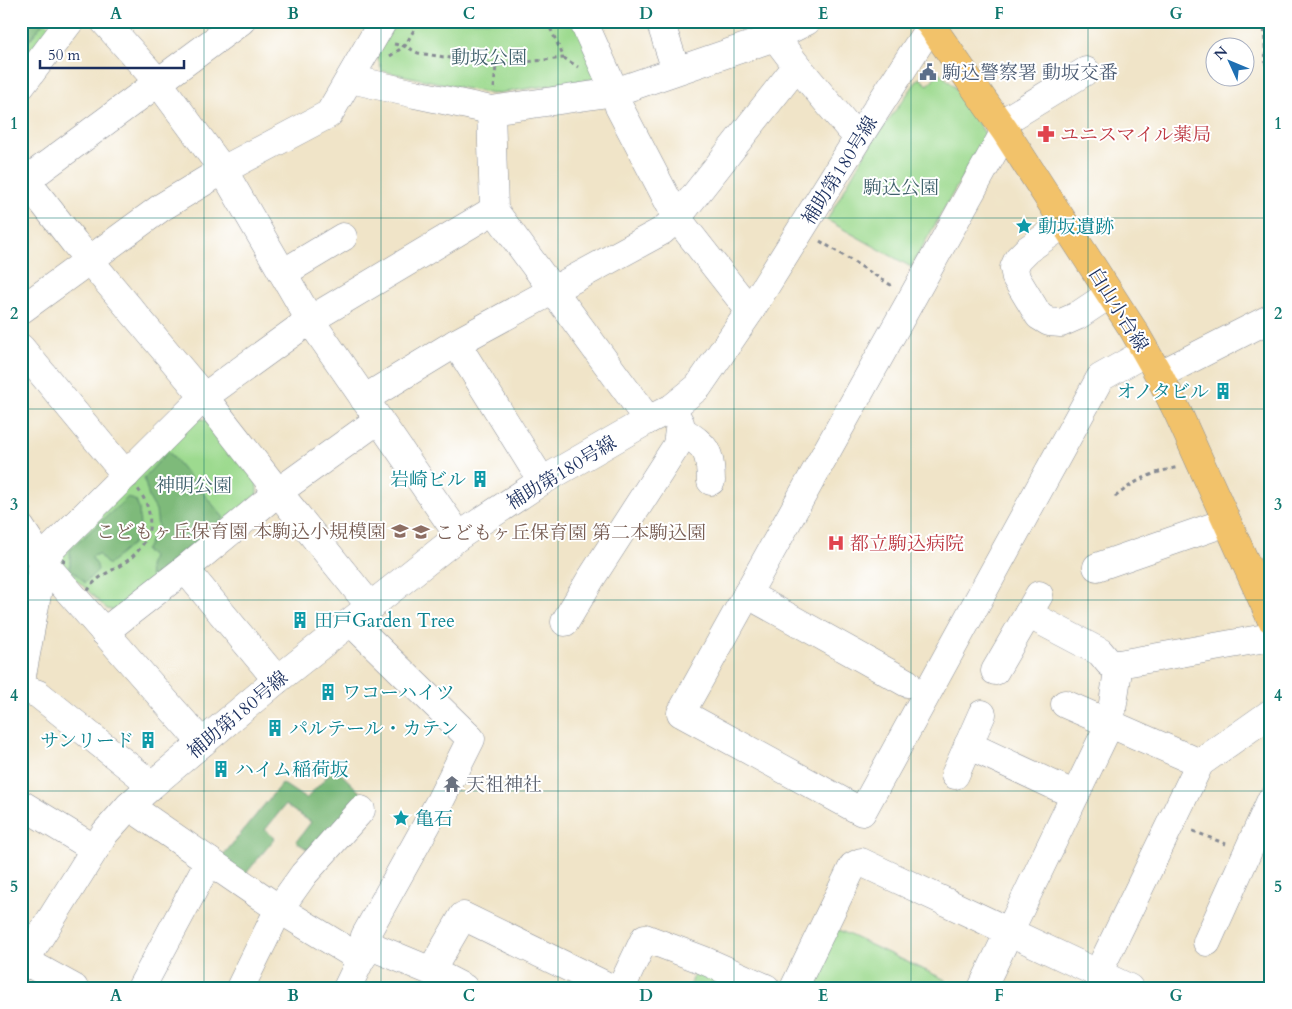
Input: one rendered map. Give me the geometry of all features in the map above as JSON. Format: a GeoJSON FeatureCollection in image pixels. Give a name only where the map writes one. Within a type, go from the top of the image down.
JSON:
{"type":"FeatureCollection","features":[{"type":"Feature","properties":{"kind":"main road","name":"白山小台線"},"geometry":{"type":"LineString","coordinates":[[929,23],[1002,127],[1153,364],[1267,601]]}},
{"type":"Feature","properties":{"kind":"street"},"geometry":{"type":"LineString","coordinates":[[21,86],[70,21]]}},
{"type":"Feature","properties":{"kind":"street"},"geometry":{"type":"LineString","coordinates":[[104,21],[158,82],[223,170],[310,320],[459,536]]}},
{"type":"Feature","properties":{"kind":"street"},"geometry":{"type":"LineString","coordinates":[[241,21],[23,180],[204,397],[278,492],[361,615],[446,715],[471,739],[440,801],[365,936],[366,953],[348,988]]}},
{"type":"Feature","properties":{"kind":"street"},"geometry":{"type":"LineString","coordinates":[[583,21],[615,92],[619,107],[677,218],[750,311]]}},
{"type":"Feature","properties":{"kind":"street"},"geometry":{"type":"LineString","coordinates":[[660,21],[676,70]]}},
{"type":"Feature","properties":{"kind":"street"},"geometry":{"type":"LineString","coordinates":[[350,79],[491,110],[615,92],[775,37],[807,21]]}},
{"type":"Feature","properties":{"kind":"street","name":"補助第180号線"},"geometry":{"type":"LineString","coordinates":[[23,964],[94,848],[128,806],[152,784],[277,680],[459,536],[542,482],[666,419],[698,387],[750,311],[929,23]]}},
{"type":"Feature","properties":{"kind":"street"},"geometry":{"type":"LineString","coordinates":[[21,310],[162,207],[223,170],[329,114],[350,79],[387,32]]}},
{"type":"Feature","properties":{"kind":"street"},"geometry":{"type":"LineString","coordinates":[[775,37],[849,128],[860,135]]}},
{"type":"Feature","properties":{"kind":"street"},"geometry":{"type":"LineString","coordinates":[[104,632],[185,569],[278,492],[371,409],[456,343],[662,231],[677,218],[797,66]]}},
{"type":"Feature","properties":{"kind":"street"},"geometry":{"type":"LineString","coordinates":[[1086,70],[1002,127],[918,288],[681,713],[862,812],[1100,378],[1153,364],[1271,318]]}},
{"type":"Feature","properties":{"kind":"street"},"geometry":{"type":"LineString","coordinates":[[491,110],[494,210],[551,290],[666,419],[700,443],[708,452],[711,481]]}},
{"type":"Feature","properties":{"kind":"street"},"geometry":{"type":"LineString","coordinates":[[21,681],[43,562],[52,548],[204,397],[310,320],[494,210]]}},
{"type":"Feature","properties":{"kind":"street"},"geometry":{"type":"LineString","coordinates":[[1064,224],[1027,250],[1018,259],[1014,268],[1016,278],[1039,316],[1049,322],[1062,323],[1110,294]]}},
{"type":"Feature","properties":{"kind":"street"},"geometry":{"type":"LineString","coordinates":[[283,273],[343,237]]}},
{"type":"Feature","properties":{"kind":"street"},"geometry":{"type":"LineString","coordinates":[[456,343],[542,482]]}},
{"type":"Feature","properties":{"kind":"street"},"geometry":{"type":"LineString","coordinates":[[21,348],[126,475]]}},
{"type":"Feature","properties":{"kind":"street"},"geometry":{"type":"LineString","coordinates":[[565,622],[677,445],[666,419]]}},
{"type":"Feature","properties":{"kind":"street"},"geometry":{"type":"LineString","coordinates":[[1097,567],[1228,522]]}},
{"type":"Feature","properties":{"kind":"street"},"geometry":{"type":"LineString","coordinates":[[21,528],[43,562],[202,743]]}},
{"type":"Feature","properties":{"kind":"street"},"geometry":{"type":"LineString","coordinates":[[185,569],[277,680]]}},
{"type":"Feature","properties":{"kind":"street"},"geometry":{"type":"LineString","coordinates":[[747,594],[907,683]]}},
{"type":"Feature","properties":{"kind":"street"},"geometry":{"type":"LineString","coordinates":[[995,671],[1034,605],[1100,652],[1109,662],[1119,664],[1271,637]]}},
{"type":"Feature","properties":{"kind":"street"},"geometry":{"type":"LineString","coordinates":[[982,988],[1110,723],[1119,664]]}},
{"type":"Feature","properties":{"kind":"street"},"geometry":{"type":"LineString","coordinates":[[21,688],[38,694],[152,784]]}},
{"type":"Feature","properties":{"kind":"street"},"geometry":{"type":"LineString","coordinates":[[1065,704],[1200,763]]}},
{"type":"Feature","properties":{"kind":"street"},"geometry":{"type":"LineString","coordinates":[[1098,973],[1200,763],[1271,712]]}},
{"type":"Feature","properties":{"kind":"street"},"geometry":{"type":"LineString","coordinates":[[955,774],[982,714]]}},
{"type":"Feature","properties":{"kind":"street"},"geometry":{"type":"LineString","coordinates":[[968,745],[1075,795]]}},
{"type":"Feature","properties":{"kind":"street"},"geometry":{"type":"LineString","coordinates":[[1207,942],[1271,800]]}},
{"type":"Feature","properties":{"kind":"street"},"geometry":{"type":"LineString","coordinates":[[21,804],[94,848]]}},
{"type":"Feature","properties":{"kind":"street"},"geometry":{"type":"LineString","coordinates":[[128,806],[279,909],[366,953],[431,971],[464,988]]}},
{"type":"Feature","properties":{"kind":"street"},"geometry":{"type":"LineString","coordinates":[[240,988],[279,909],[304,874],[361,810]]}},
{"type":"Feature","properties":{"kind":"street"},"geometry":{"type":"LineString","coordinates":[[141,988],[209,861]]}},
{"type":"Feature","properties":{"kind":"street"},"geometry":{"type":"LineString","coordinates":[[794,988],[853,866],[861,862],[1129,988]]}},
{"type":"Feature","properties":{"kind":"street"},"geometry":{"type":"LineString","coordinates":[[431,971],[463,916],[611,988]]}},
{"type":"Feature","properties":{"kind":"street"},"geometry":{"type":"LineString","coordinates":[[621,988],[645,938],[766,988]]}},
{"type":"Feature","properties":{"kind":"street"},"geometry":{"type":"LineString","coordinates":[[23,964],[74,988]]}},
{"type":"Feature","properties":{"kind":"path"},"geometry":{"type":"LineString","coordinates":[[405,46],[419,21]]}},
{"type":"Feature","properties":{"kind":"path"},"geometry":{"type":"LineString","coordinates":[[1264,21],[1266,67],[1271,78]]}},
{"type":"Feature","properties":{"kind":"path"},"geometry":{"type":"LineString","coordinates":[[387,32],[418,53],[496,65],[564,58]]}},
{"type":"Feature","properties":{"kind":"path"},"geometry":{"type":"LineString","coordinates":[[491,110],[496,65]]}},
{"type":"Feature","properties":{"kind":"path"},"geometry":{"type":"LineString","coordinates":[[819,241],[898,289],[918,288]]}},
{"type":"Feature","properties":{"kind":"path"},"geometry":{"type":"LineString","coordinates":[[1115,497],[1133,482],[1157,472],[1184,466]]}},
{"type":"Feature","properties":{"kind":"path"},"geometry":{"type":"LineString","coordinates":[[133,483],[138,489],[151,517],[151,528],[146,538],[134,554],[125,562],[97,578],[86,594],[76,583],[63,571],[64,553],[133,483]]}},
{"type":"Feature","properties":{"kind":"path"},"geometry":{"type":"LineString","coordinates":[[1172,822],[1248,853]]}},
{"type":"Feature","properties":{"kind":"green space"},"geometry":{"type":"Polygon","coordinates":[[[21,21],[44,21],[53,28],[21,68],[21,21]]]}},
{"type":"Feature","properties":{"kind":"green space"},"geometry":{"type":"Polygon","coordinates":[[[21,21],[41,21],[43,23],[25,46],[32,53],[21,66],[21,21]]]}},
{"type":"Feature","properties":{"kind":"green space","name":"動坂公園"},"geometry":{"type":"Polygon","coordinates":[[[396,21],[576,21],[600,78],[492,94],[382,71],[377,56],[396,21]]]}},
{"type":"Feature","properties":{"kind":"green space","name":"駒込公園"},"geometry":{"type":"Polygon","coordinates":[[[939,72],[954,86],[986,135],[911,267],[827,220],[868,148],[919,78],[928,85],[939,72]]]}},
{"type":"Feature","properties":{"kind":"green space","name":"神明公園"},"geometry":{"type":"Polygon","coordinates":[[[195,418],[208,420],[257,483],[257,494],[116,611],[107,609],[60,564],[61,551],[195,418]]]}},
{"type":"Feature","properties":{"kind":"green space"},"geometry":{"type":"Polygon","coordinates":[[[168,451],[224,518],[154,576],[150,576],[149,567],[152,556],[145,551],[158,527],[156,510],[149,498],[144,478],[168,451]]]}},
{"type":"Feature","properties":{"kind":"green space"},"geometry":{"type":"Polygon","coordinates":[[[128,497],[136,501],[139,509],[140,529],[132,544],[108,565],[98,554],[93,556],[92,558],[98,570],[85,583],[70,568],[70,550],[128,497]]]}},
{"type":"Feature","properties":{"kind":"green space"},"geometry":{"type":"Polygon","coordinates":[[[335,768],[366,798],[315,854],[296,842],[311,822],[285,805],[265,830],[275,838],[244,876],[220,859],[282,783],[306,799],[335,768]]]}},
{"type":"Feature","properties":{"kind":"green space"},"geometry":{"type":"Polygon","coordinates":[[[828,925],[946,980],[943,988],[798,988],[828,925]]]}},
{"type":"Feature","properties":{"kind":"green space"},"geometry":{"type":"Polygon","coordinates":[[[700,962],[756,988],[689,988],[700,962]]]}},
{"type":"Feature","properties":{"kind":"place","name":"駒込警察署 動坂交番"},"geometry":{"type":"Point","coordinates":[928,72]}},
{"type":"Feature","properties":{"kind":"place","name":"ユニスマイル薬局"},"geometry":{"type":"Point","coordinates":[1046,134]}},
{"type":"Feature","properties":{"kind":"place","name":"動坂遺跡"},"geometry":{"type":"Point","coordinates":[1024,226]}},
{"type":"Feature","properties":{"kind":"place","name":"オノタビル"},"geometry":{"type":"Point","coordinates":[1223,391]}},
{"type":"Feature","properties":{"kind":"place","name":"岩崎ビル"},"geometry":{"type":"Point","coordinates":[480,479]}},
{"type":"Feature","properties":{"kind":"place","name":"こどもヶ丘保育園 本駒込小規模園"},"geometry":{"type":"Point","coordinates":[400,531]}},
{"type":"Feature","properties":{"kind":"place","name":"こどもヶ丘保育園 第二本駒込園"},"geometry":{"type":"Point","coordinates":[421,532]}},
{"type":"Feature","properties":{"kind":"place","name":"都立駒込病院"},"geometry":{"type":"Point","coordinates":[836,543]}},
{"type":"Feature","properties":{"kind":"place","name":"田戸Garden Tree"},"geometry":{"type":"Point","coordinates":[300,620]}},
{"type":"Feature","properties":{"kind":"place","name":"ワコーハイツ"},"geometry":{"type":"Point","coordinates":[328,692]}},
{"type":"Feature","properties":{"kind":"place","name":"パルテール・カテン"},"geometry":{"type":"Point","coordinates":[275,728]}},
{"type":"Feature","properties":{"kind":"place","name":"サンリード"},"geometry":{"type":"Point","coordinates":[148,740]}},
{"type":"Feature","properties":{"kind":"place","name":"ハイム稲荷坂"},"geometry":{"type":"Point","coordinates":[221,769]}},
{"type":"Feature","properties":{"kind":"place","name":"天祖神社"},"geometry":{"type":"Point","coordinates":[452,784]}},
{"type":"Feature","properties":{"kind":"place","name":"亀石"},"geometry":{"type":"Point","coordinates":[401,818]}}]}
